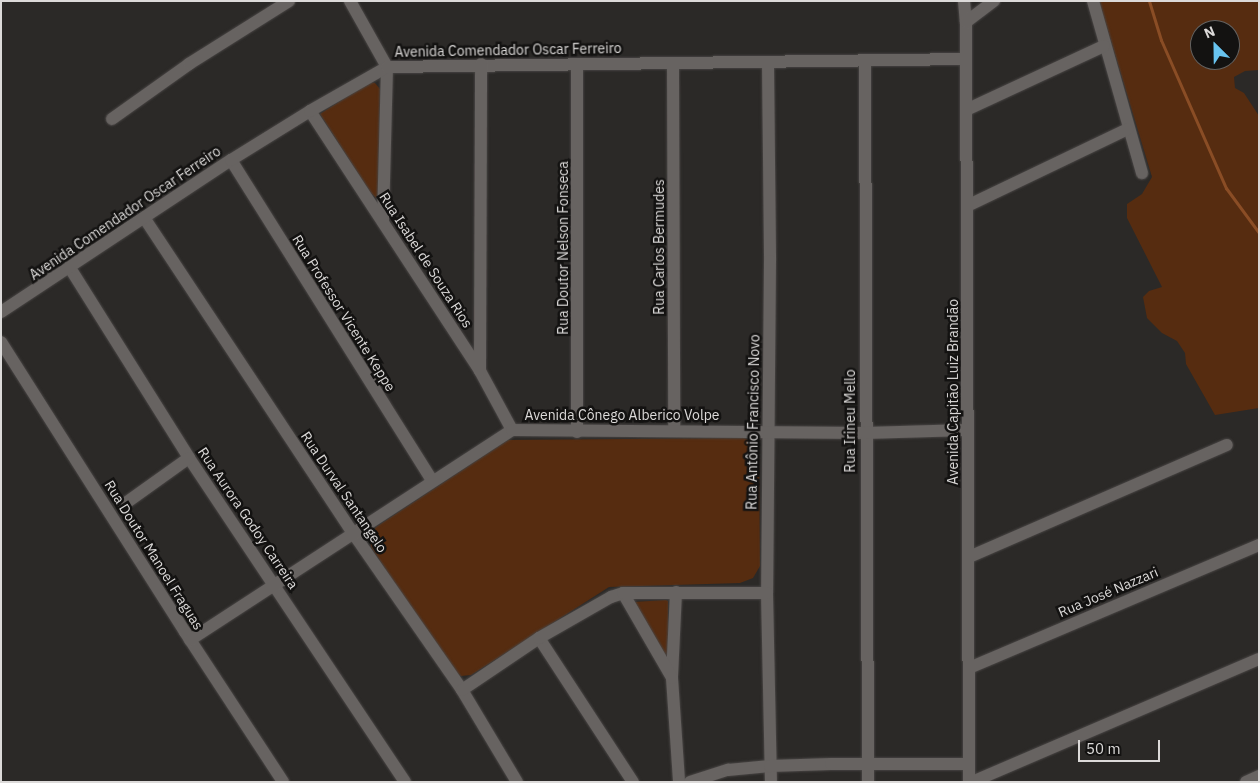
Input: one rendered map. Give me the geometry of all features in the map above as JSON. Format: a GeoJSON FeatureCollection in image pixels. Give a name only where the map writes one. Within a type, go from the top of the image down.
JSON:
{"type":"FeatureCollection","features":[{"type":"Feature","properties":{"kind":"street"},"geometry":{"type":"LineString","coordinates":[[112,119],[189,64],[289,1]]}},
{"type":"Feature","properties":{"kind":"street"},"geometry":{"type":"LineString","coordinates":[[350,1],[387,67],[383,222]]}},
{"type":"Feature","properties":{"kind":"street","name":"Avenida Capitão Luiz Brandão"},"geometry":{"type":"LineString","coordinates":[[964,1],[966,22],[969,764],[971,782]]}},
{"type":"Feature","properties":{"kind":"street"},"geometry":{"type":"LineString","coordinates":[[966,22],[994,1]]}},
{"type":"Feature","properties":{"kind":"street"},"geometry":{"type":"LineString","coordinates":[[1092,1],[1142,173]]}},
{"type":"Feature","properties":{"kind":"street"},"geometry":{"type":"LineString","coordinates":[[966,110],[1104,46]]}},
{"type":"Feature","properties":{"kind":"street","name":"Avenida Comendador Oscar Ferreiro"},"geometry":{"type":"LineString","coordinates":[[1,312],[145,219],[231,160],[310,111],[387,67],[481,64],[577,65],[966,59]]}},
{"type":"Feature","properties":{"kind":"street","name":"Rua Irineu Mello"},"geometry":{"type":"LineString","coordinates":[[866,61],[865,433],[868,782]]}},
{"type":"Feature","properties":{"kind":"street","name":"Rua Antônio Francisco Novo"},"geometry":{"type":"LineString","coordinates":[[768,63],[767,593],[770,782]]}},
{"type":"Feature","properties":{"kind":"street"},"geometry":{"type":"LineString","coordinates":[[480,371],[481,64]]}},
{"type":"Feature","properties":{"kind":"street","name":"Rua Carlos Bermudes"},"geometry":{"type":"LineString","coordinates":[[672,64],[674,430]]}},
{"type":"Feature","properties":{"kind":"street","name":"Rua Doutor Nelson Fonseca"},"geometry":{"type":"LineString","coordinates":[[577,65],[577,432]]}},
{"type":"Feature","properties":{"kind":"street","name":"Rua Isabel de Souza Rios"},"geometry":{"type":"LineString","coordinates":[[310,111],[480,371],[512,430]]}},
{"type":"Feature","properties":{"kind":"street"},"geometry":{"type":"LineString","coordinates":[[967,206],[1128,129]]}},
{"type":"Feature","properties":{"kind":"street","name":"Rua Professor Vicente Keppe"},"geometry":{"type":"LineString","coordinates":[[231,160],[432,481]]}},
{"type":"Feature","properties":{"kind":"street","name":"Rua Durval Santangelo"},"geometry":{"type":"LineString","coordinates":[[145,219],[354,533],[462,690],[517,782]]}},
{"type":"Feature","properties":{"kind":"street","name":"Rua Aurora Godoy Carreira"},"geometry":{"type":"LineString","coordinates":[[70,268],[190,458],[405,782]]}},
{"type":"Feature","properties":{"kind":"street","name":"Rua Doutor Manoel Fraguas"},"geometry":{"type":"LineString","coordinates":[[1,342],[190,640],[283,782]]}},
{"type":"Feature","properties":{"kind":"street","name":"Avenida Cônego Alberico Volpe"},"geometry":{"type":"LineString","coordinates":[[190,640],[512,430],[865,433],[967,430]]}},
{"type":"Feature","properties":{"kind":"street"},"geometry":{"type":"LineString","coordinates":[[969,558],[1227,445]]}},
{"type":"Feature","properties":{"kind":"street"},"geometry":{"type":"LineString","coordinates":[[124,504],[190,458]]}},
{"type":"Feature","properties":{"kind":"street","name":"Rua José Nazzari"},"geometry":{"type":"LineString","coordinates":[[969,668],[1259,544]]}},
{"type":"Feature","properties":{"kind":"street"},"geometry":{"type":"LineString","coordinates":[[676,592],[672,678],[679,782]]}},
{"type":"Feature","properties":{"kind":"street"},"geometry":{"type":"LineString","coordinates":[[462,690],[539,638],[611,597],[623,593],[767,593]]}},
{"type":"Feature","properties":{"kind":"street"},"geometry":{"type":"LineString","coordinates":[[623,593],[672,678]]}},
{"type":"Feature","properties":{"kind":"street"},"geometry":{"type":"LineString","coordinates":[[539,638],[633,782]]}},
{"type":"Feature","properties":{"kind":"street"},"geometry":{"type":"LineString","coordinates":[[971,782],[1259,659]]}},
{"type":"Feature","properties":{"kind":"street"},"geometry":{"type":"LineString","coordinates":[[690,782],[728,770],[770,766],[969,764]]}},
{"type":"Feature","properties":{"kind":"street"},"geometry":{"type":"LineString","coordinates":[[1246,782],[1259,776]]}},
{"type":"Feature","properties":{"kind":"shaded area"},"geometry":{"type":"Polygon","coordinates":[[[1099,1],[1259,1],[1259,70],[1245,71],[1234,77],[1235,88],[1244,93],[1259,116],[1259,408],[1215,415],[1186,364],[1185,353],[1177,341],[1162,333],[1147,318],[1143,297],[1149,291],[1162,287],[1127,218],[1127,204],[1142,194],[1152,177],[1099,1]]]}},
{"type":"Feature","properties":{"kind":"shaded area"},"geometry":{"type":"Polygon","coordinates":[[[370,82],[375,83],[380,89],[378,194],[376,198],[370,192],[320,114],[370,82]]]}},
{"type":"Feature","properties":{"kind":"shaded area"},"geometry":{"type":"Polygon","coordinates":[[[744,438],[755,443],[759,452],[760,566],[753,578],[740,583],[609,587],[471,675],[461,676],[452,670],[371,547],[370,536],[376,527],[508,440],[744,438]]]}},
{"type":"Feature","properties":{"kind":"shaded area"},"geometry":{"type":"Polygon","coordinates":[[[668,601],[668,656],[666,657],[633,602],[668,601]]]}},
{"type":"Feature","properties":{"kind":"waterway"},"geometry":{"type":"LineString","coordinates":[[1149,1],[1161,40],[1226,188],[1259,233]]}}]}
